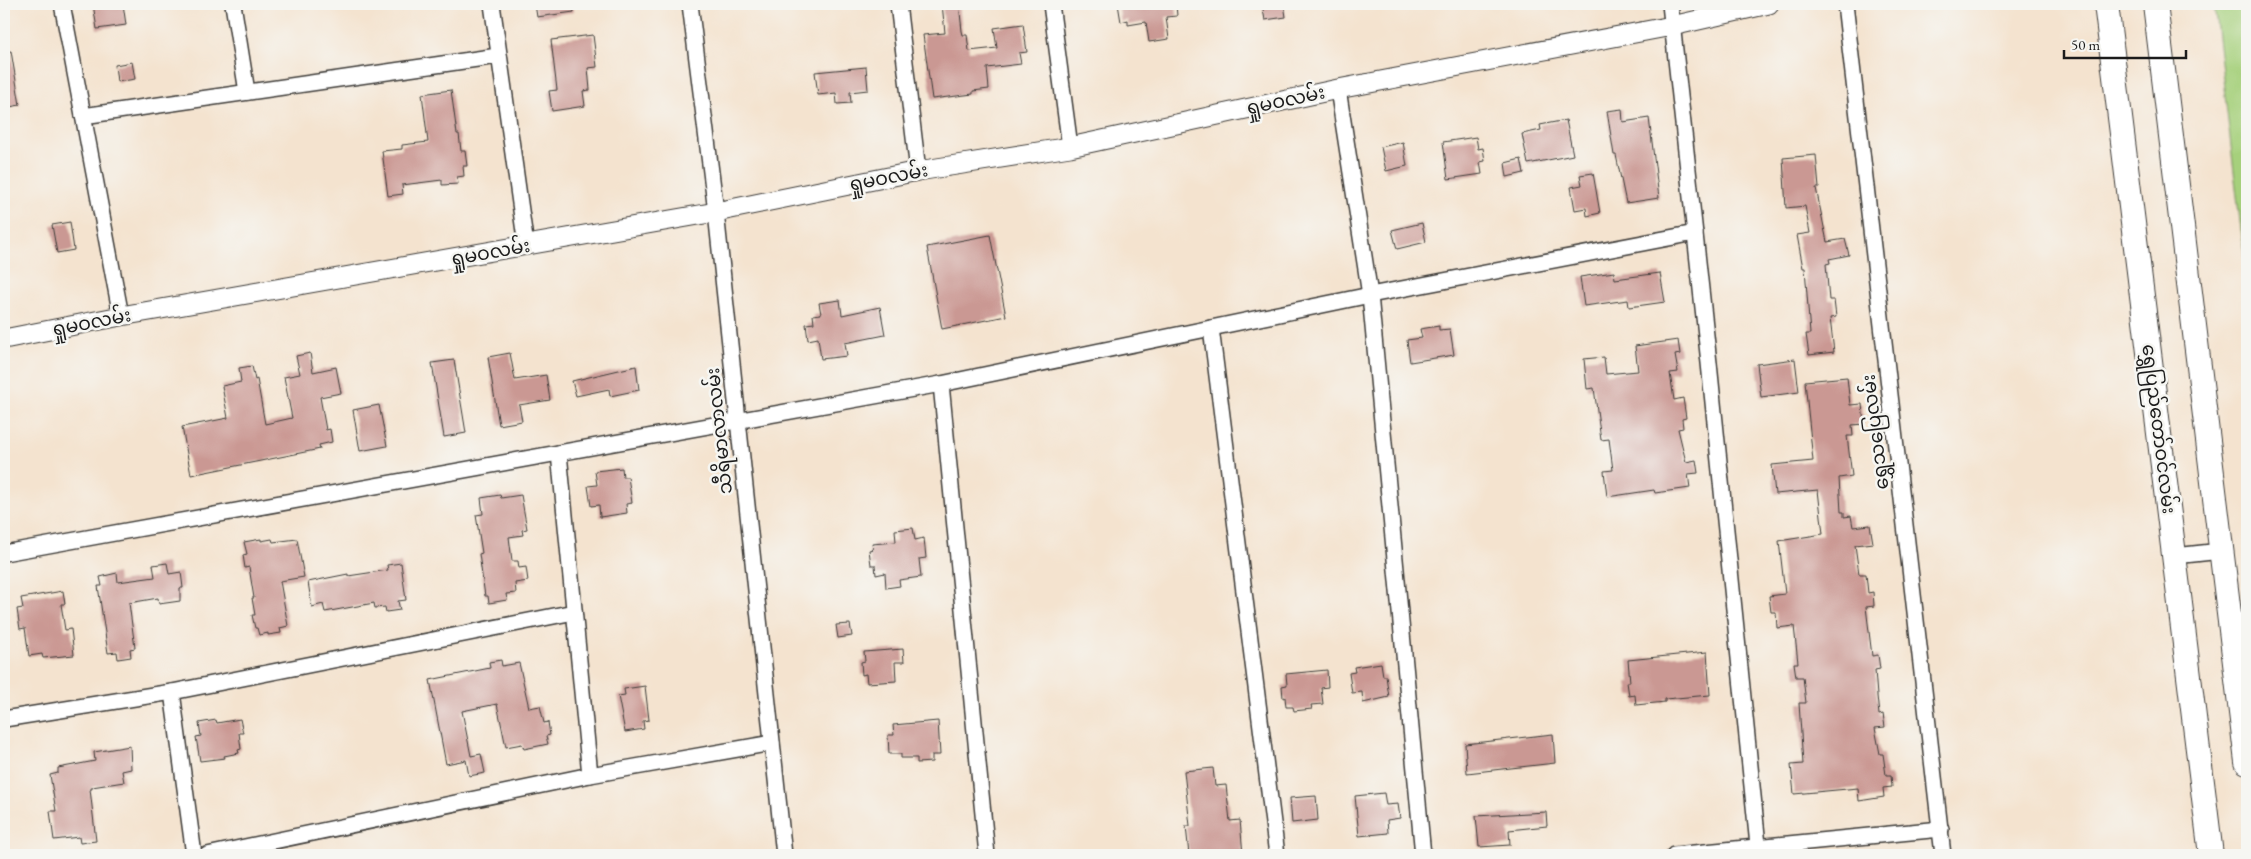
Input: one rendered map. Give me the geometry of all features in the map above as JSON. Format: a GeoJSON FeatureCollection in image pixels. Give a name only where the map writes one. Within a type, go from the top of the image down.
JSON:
{"type":"FeatureCollection","features":[{"type":"Feature","properties":{"kind":"main road","name":"ရွှေပြည်တော်ဝင်လမ်း"},"geometry":{"type":"LineString","coordinates":[[2106,4],[2211,855]]}},
{"type":"Feature","properties":{"kind":"main road"},"geometry":{"type":"LineString","coordinates":[[2155,4],[2247,762]]}},
{"type":"Feature","properties":{"kind":"street"},"geometry":{"type":"LineString","coordinates":[[62,4],[121,316]]}},
{"type":"Feature","properties":{"kind":"street"},"geometry":{"type":"LineString","coordinates":[[233,4],[247,92]]}},
{"type":"Feature","properties":{"kind":"street"},"geometry":{"type":"LineString","coordinates":[[492,4],[526,246]]}},
{"type":"Feature","properties":{"kind":"street","name":"သီရိမာလာလမ်း"},"geometry":{"type":"LineString","coordinates":[[690,4],[716,212],[784,855]]}},
{"type":"Feature","properties":{"kind":"street"},"geometry":{"type":"LineString","coordinates":[[898,4],[918,171]]}},
{"type":"Feature","properties":{"kind":"street"},"geometry":{"type":"LineString","coordinates":[[1052,4],[1070,147]]}},
{"type":"Feature","properties":{"kind":"street"},"geometry":{"type":"LineString","coordinates":[[1670,4],[1759,851]]}},
{"type":"Feature","properties":{"kind":"street","name":"ရှုမဝလမ်း"},"geometry":{"type":"LineString","coordinates":[[4,339],[121,316],[716,212],[918,171],[1070,147],[1338,89],[1672,26],[1769,4]]}},
{"type":"Feature","properties":{"kind":"street","name":"ရွှေသပြေလမ်း"},"geometry":{"type":"LineString","coordinates":[[1845,4],[1943,855]]}},
{"type":"Feature","properties":{"kind":"street"},"geometry":{"type":"LineString","coordinates":[[83,116],[498,56]]}},
{"type":"Feature","properties":{"kind":"street"},"geometry":{"type":"LineString","coordinates":[[1338,89],[1370,295],[1423,855]]}},
{"type":"Feature","properties":{"kind":"street"},"geometry":{"type":"LineString","coordinates":[[4,553],[738,422],[940,384],[1370,295],[1695,233]]}},
{"type":"Feature","properties":{"kind":"street"},"geometry":{"type":"LineString","coordinates":[[1211,328],[1277,855]]}},
{"type":"Feature","properties":{"kind":"street"},"geometry":{"type":"LineString","coordinates":[[940,384],[986,855]]}},
{"type":"Feature","properties":{"kind":"street"},"geometry":{"type":"LineString","coordinates":[[559,453],[590,775]]}},
{"type":"Feature","properties":{"kind":"street"},"geometry":{"type":"LineString","coordinates":[[2175,556],[2222,551]]}},
{"type":"Feature","properties":{"kind":"street"},"geometry":{"type":"LineString","coordinates":[[4,719],[172,692],[574,612]]}},
{"type":"Feature","properties":{"kind":"street"},"geometry":{"type":"LineString","coordinates":[[172,692],[194,855]]}},
{"type":"Feature","properties":{"kind":"street"},"geometry":{"type":"LineString","coordinates":[[207,855],[590,775],[772,743]]}},
{"type":"Feature","properties":{"kind":"street"},"geometry":{"type":"LineString","coordinates":[[1674,855],[1759,851],[1940,829]]}},
{"type":"Feature","properties":{"kind":"green space"},"geometry":{"type":"Polygon","coordinates":[[[2214,4],[2247,4],[2247,280],[2214,4]]]}},
{"type":"Feature","properties":{"kind":"building"},"geometry":{"type":"Polygon","coordinates":[[[93,4],[123,4],[126,25],[97,29],[93,4]]]}},
{"type":"Feature","properties":{"kind":"building"},"geometry":{"type":"Polygon","coordinates":[[[535,4],[573,4],[574,12],[537,17],[535,4]]]}},
{"type":"Feature","properties":{"kind":"building"},"geometry":{"type":"Polygon","coordinates":[[[942,4],[959,4],[962,31],[963,35],[967,35],[969,51],[997,48],[994,28],[1023,24],[1027,52],[1019,53],[1021,64],[987,68],[989,89],[973,91],[973,94],[932,99],[923,35],[945,33],[942,4]]]}},
{"type":"Feature","properties":{"kind":"building"},"geometry":{"type":"Polygon","coordinates":[[[1118,4],[1176,4],[1177,16],[1166,17],[1169,39],[1149,42],[1146,22],[1128,25],[1128,20],[1121,22],[1118,4]]]}},
{"type":"Feature","properties":{"kind":"building"},"geometry":{"type":"Polygon","coordinates":[[[1262,4],[1284,4],[1286,17],[1265,20],[1262,4]]]}},
{"type":"Feature","properties":{"kind":"building"},"geometry":{"type":"Polygon","coordinates":[[[593,35],[597,67],[588,68],[590,90],[583,91],[585,106],[552,111],[549,91],[557,90],[551,40],[593,35]]]}},
{"type":"Feature","properties":{"kind":"building"},"geometry":{"type":"Polygon","coordinates":[[[11,51],[20,105],[4,108],[4,52],[11,51]]]}},
{"type":"Feature","properties":{"kind":"building"},"geometry":{"type":"Polygon","coordinates":[[[132,62],[135,79],[117,82],[115,65],[132,62]]]}},
{"type":"Feature","properties":{"kind":"building"},"geometry":{"type":"Polygon","coordinates":[[[866,67],[868,90],[850,92],[851,103],[837,104],[836,93],[818,95],[815,72],[866,67]]]}},
{"type":"Feature","properties":{"kind":"building"},"geometry":{"type":"Polygon","coordinates":[[[451,90],[457,134],[459,134],[461,151],[465,151],[467,166],[463,166],[464,176],[457,177],[458,184],[442,185],[442,180],[402,185],[403,194],[388,196],[382,151],[402,149],[402,145],[428,142],[422,94],[451,90]]]}},
{"type":"Feature","properties":{"kind":"building"},"geometry":{"type":"Polygon","coordinates":[[[1622,109],[1623,122],[1649,118],[1659,198],[1626,203],[1616,155],[1614,155],[1607,111],[1622,109]]]}},
{"type":"Feature","properties":{"kind":"building"},"geometry":{"type":"Polygon","coordinates":[[[1566,120],[1573,155],[1528,164],[1522,134],[1541,130],[1540,125],[1566,120]]]}},
{"type":"Feature","properties":{"kind":"building"},"geometry":{"type":"Polygon","coordinates":[[[1476,137],[1478,149],[1483,148],[1485,161],[1480,162],[1482,174],[1448,179],[1443,142],[1476,137]]]}},
{"type":"Feature","properties":{"kind":"building"},"geometry":{"type":"Polygon","coordinates":[[[1403,142],[1407,166],[1386,171],[1381,147],[1403,142]]]}},
{"type":"Feature","properties":{"kind":"building"},"geometry":{"type":"Polygon","coordinates":[[[1816,155],[1819,188],[1816,188],[1827,242],[1845,239],[1849,255],[1829,259],[1830,263],[1826,264],[1829,300],[1834,300],[1836,317],[1830,318],[1834,352],[1809,355],[1806,334],[1810,334],[1805,268],[1803,268],[1797,235],[1810,233],[1805,206],[1786,208],[1783,158],[1816,155]]]}},
{"type":"Feature","properties":{"kind":"building"},"geometry":{"type":"Polygon","coordinates":[[[1521,159],[1524,173],[1507,177],[1505,163],[1521,159]]]}},
{"type":"Feature","properties":{"kind":"building"},"geometry":{"type":"Polygon","coordinates":[[[1593,173],[1600,213],[1587,216],[1586,208],[1575,210],[1571,187],[1582,185],[1580,175],[1593,173]]]}},
{"type":"Feature","properties":{"kind":"building"},"geometry":{"type":"Polygon","coordinates":[[[70,222],[74,250],[57,253],[52,225],[70,222]]]}},
{"type":"Feature","properties":{"kind":"building"},"geometry":{"type":"Polygon","coordinates":[[[1422,223],[1426,242],[1397,249],[1392,230],[1422,223]]]}},
{"type":"Feature","properties":{"kind":"building"},"geometry":{"type":"Polygon","coordinates":[[[990,235],[1006,316],[942,329],[927,247],[990,235]]]}},
{"type":"Feature","properties":{"kind":"building"},"geometry":{"type":"Polygon","coordinates":[[[1614,272],[1615,279],[1660,273],[1665,302],[1629,307],[1628,300],[1584,306],[1580,277],[1614,272]]]}},
{"type":"Feature","properties":{"kind":"building"},"geometry":{"type":"Polygon","coordinates":[[[840,300],[842,315],[880,307],[885,335],[845,343],[847,356],[821,359],[818,338],[808,340],[806,324],[814,323],[813,315],[821,314],[819,303],[840,300]]]}},
{"type":"Feature","properties":{"kind":"building"},"geometry":{"type":"Polygon","coordinates":[[[1439,326],[1439,330],[1450,329],[1454,355],[1410,362],[1407,340],[1422,338],[1420,329],[1439,326]]]}},
{"type":"Feature","properties":{"kind":"building"},"geometry":{"type":"Polygon","coordinates":[[[1678,340],[1680,354],[1675,355],[1678,372],[1670,373],[1674,400],[1683,398],[1686,418],[1682,419],[1683,428],[1678,429],[1686,462],[1696,460],[1698,473],[1688,474],[1690,488],[1655,493],[1654,490],[1607,497],[1604,471],[1613,470],[1609,439],[1601,440],[1594,388],[1587,389],[1584,359],[1604,357],[1606,374],[1638,371],[1635,346],[1678,340]]]}},
{"type":"Feature","properties":{"kind":"building"},"geometry":{"type":"Polygon","coordinates":[[[310,353],[313,372],[336,367],[341,393],[320,397],[326,430],[330,429],[332,442],[319,445],[320,449],[191,475],[182,427],[228,418],[222,386],[241,382],[239,368],[252,366],[255,380],[257,379],[265,424],[292,418],[284,377],[300,374],[296,356],[310,353]]]}},
{"type":"Feature","properties":{"kind":"building"},"geometry":{"type":"Polygon","coordinates":[[[510,353],[515,380],[546,375],[550,400],[519,405],[522,421],[499,425],[488,357],[510,353]]]}},
{"type":"Feature","properties":{"kind":"building"},"geometry":{"type":"Polygon","coordinates":[[[1795,359],[1799,392],[1761,397],[1757,364],[1795,359]]]}},
{"type":"Feature","properties":{"kind":"building"},"geometry":{"type":"Polygon","coordinates":[[[454,360],[466,433],[444,437],[432,363],[454,360]]]}},
{"type":"Feature","properties":{"kind":"building"},"geometry":{"type":"Polygon","coordinates":[[[636,366],[639,390],[610,396],[609,389],[576,396],[572,381],[636,366]]]}},
{"type":"Feature","properties":{"kind":"building"},"geometry":{"type":"Polygon","coordinates":[[[1847,377],[1850,405],[1862,404],[1864,424],[1852,425],[1853,436],[1847,436],[1852,476],[1839,478],[1841,512],[1844,512],[1844,517],[1851,516],[1853,527],[1870,525],[1873,543],[1855,545],[1859,574],[1866,574],[1868,593],[1873,592],[1874,606],[1866,607],[1872,656],[1878,655],[1880,669],[1875,670],[1877,696],[1879,715],[1883,714],[1885,727],[1875,728],[1880,754],[1883,754],[1886,775],[1891,775],[1892,787],[1883,788],[1884,797],[1859,801],[1858,788],[1794,794],[1791,765],[1803,764],[1799,703],[1806,703],[1803,677],[1796,677],[1794,663],[1798,663],[1794,626],[1777,628],[1776,612],[1771,612],[1769,596],[1785,594],[1779,541],[1823,534],[1818,490],[1775,494],[1772,465],[1813,461],[1805,381],[1847,377]]]}},
{"type":"Feature","properties":{"kind":"building"},"geometry":{"type":"Polygon","coordinates":[[[379,405],[387,446],[360,451],[353,410],[379,405]]]}},
{"type":"Feature","properties":{"kind":"building"},"geometry":{"type":"Polygon","coordinates":[[[622,468],[623,477],[628,477],[632,503],[626,504],[627,513],[600,517],[599,505],[591,506],[588,486],[597,485],[595,471],[622,468]]]}},
{"type":"Feature","properties":{"kind":"building"},"geometry":{"type":"Polygon","coordinates":[[[500,495],[501,498],[521,495],[527,529],[522,530],[523,535],[509,537],[512,561],[518,561],[519,568],[526,567],[528,581],[515,583],[516,593],[506,594],[507,600],[489,603],[488,596],[485,596],[479,554],[482,553],[476,515],[483,514],[481,498],[500,495]]]}},
{"type":"Feature","properties":{"kind":"building"},"geometry":{"type":"Polygon","coordinates":[[[913,528],[915,540],[924,538],[926,558],[919,559],[921,577],[899,580],[900,586],[886,588],[885,573],[876,575],[875,565],[871,565],[869,550],[873,549],[872,544],[896,542],[895,530],[913,528]]]}},
{"type":"Feature","properties":{"kind":"building"},"geometry":{"type":"Polygon","coordinates":[[[261,539],[261,541],[272,539],[273,542],[297,539],[304,577],[280,581],[288,626],[280,628],[281,633],[268,635],[268,633],[259,635],[257,628],[255,628],[252,615],[255,615],[252,598],[254,598],[249,567],[245,568],[243,555],[247,554],[244,542],[261,539]]]}},
{"type":"Feature","properties":{"kind":"building"},"geometry":{"type":"Polygon","coordinates":[[[167,563],[169,574],[181,572],[183,588],[180,588],[180,601],[159,604],[158,598],[129,603],[135,648],[130,649],[131,657],[118,659],[117,652],[108,653],[98,586],[102,586],[100,577],[117,573],[118,582],[155,577],[153,565],[167,563]]]}},
{"type":"Feature","properties":{"kind":"building"},"geometry":{"type":"Polygon","coordinates":[[[401,563],[406,600],[398,601],[400,610],[386,612],[385,607],[375,608],[374,603],[325,612],[323,604],[312,607],[308,582],[348,574],[348,576],[388,570],[387,565],[401,563]]]}},
{"type":"Feature","properties":{"kind":"building"},"geometry":{"type":"Polygon","coordinates":[[[63,591],[65,604],[61,604],[65,630],[71,629],[74,655],[43,658],[42,654],[29,656],[25,628],[20,629],[17,609],[23,608],[21,598],[63,591]]]}},
{"type":"Feature","properties":{"kind":"building"},"geometry":{"type":"Polygon","coordinates":[[[850,624],[852,636],[838,638],[836,625],[850,624]]]}},
{"type":"Feature","properties":{"kind":"building"},"geometry":{"type":"Polygon","coordinates":[[[903,649],[904,662],[895,662],[896,681],[867,683],[866,674],[862,675],[861,662],[865,661],[864,652],[903,649]]]}},
{"type":"Feature","properties":{"kind":"building"},"geometry":{"type":"Polygon","coordinates":[[[1707,652],[1710,695],[1665,699],[1665,702],[1636,705],[1635,695],[1629,696],[1627,682],[1630,682],[1628,660],[1707,652]]]}},
{"type":"Feature","properties":{"kind":"building"},"geometry":{"type":"Polygon","coordinates":[[[501,660],[502,666],[519,663],[529,708],[540,706],[544,723],[548,722],[550,735],[546,736],[548,744],[524,749],[522,744],[506,747],[497,704],[462,711],[471,756],[481,754],[485,773],[469,776],[466,760],[446,764],[430,680],[490,668],[489,662],[501,660]]]}},
{"type":"Feature","properties":{"kind":"building"},"geometry":{"type":"Polygon","coordinates":[[[1381,663],[1383,676],[1386,676],[1389,697],[1363,703],[1362,692],[1352,693],[1349,673],[1355,672],[1354,667],[1381,663]]]}},
{"type":"Feature","properties":{"kind":"building"},"geometry":{"type":"Polygon","coordinates":[[[1327,670],[1328,687],[1321,688],[1323,704],[1311,705],[1312,709],[1294,711],[1293,707],[1286,707],[1282,686],[1287,685],[1286,674],[1327,670]]]}},
{"type":"Feature","properties":{"kind":"building"},"geometry":{"type":"Polygon","coordinates":[[[645,686],[649,720],[643,721],[644,729],[625,732],[618,696],[625,695],[624,689],[645,686]]]}},
{"type":"Feature","properties":{"kind":"building"},"geometry":{"type":"Polygon","coordinates":[[[240,719],[243,733],[239,733],[241,749],[238,750],[239,753],[224,756],[225,758],[200,761],[196,737],[201,736],[199,723],[216,720],[217,723],[240,719]]]}},
{"type":"Feature","properties":{"kind":"building"},"geometry":{"type":"Polygon","coordinates":[[[938,721],[940,755],[932,755],[932,762],[917,763],[917,758],[901,758],[901,754],[889,754],[888,735],[894,735],[893,725],[938,721]]]}},
{"type":"Feature","properties":{"kind":"building"},"geometry":{"type":"Polygon","coordinates":[[[1553,734],[1555,763],[1467,773],[1465,744],[1553,734]]]}},
{"type":"Feature","properties":{"kind":"building"},"geometry":{"type":"Polygon","coordinates":[[[130,746],[131,769],[122,771],[124,782],[92,787],[90,789],[96,841],[80,843],[79,837],[54,840],[50,811],[56,811],[50,775],[58,773],[58,768],[95,761],[94,752],[130,746]]]}},
{"type":"Feature","properties":{"kind":"building"},"geometry":{"type":"Polygon","coordinates":[[[1213,768],[1215,786],[1226,785],[1230,821],[1240,820],[1243,855],[1189,855],[1186,826],[1190,826],[1184,771],[1213,768]]]}},
{"type":"Feature","properties":{"kind":"building"},"geometry":{"type":"Polygon","coordinates":[[[1384,793],[1386,805],[1398,804],[1400,818],[1387,820],[1388,833],[1359,836],[1355,796],[1384,793]]]}},
{"type":"Feature","properties":{"kind":"building"},"geometry":{"type":"Polygon","coordinates":[[[1316,796],[1318,820],[1292,823],[1290,798],[1316,796]]]}},
{"type":"Feature","properties":{"kind":"building"},"geometry":{"type":"Polygon","coordinates":[[[1546,812],[1547,826],[1509,830],[1510,845],[1479,847],[1476,816],[1546,812]]]}}]}
